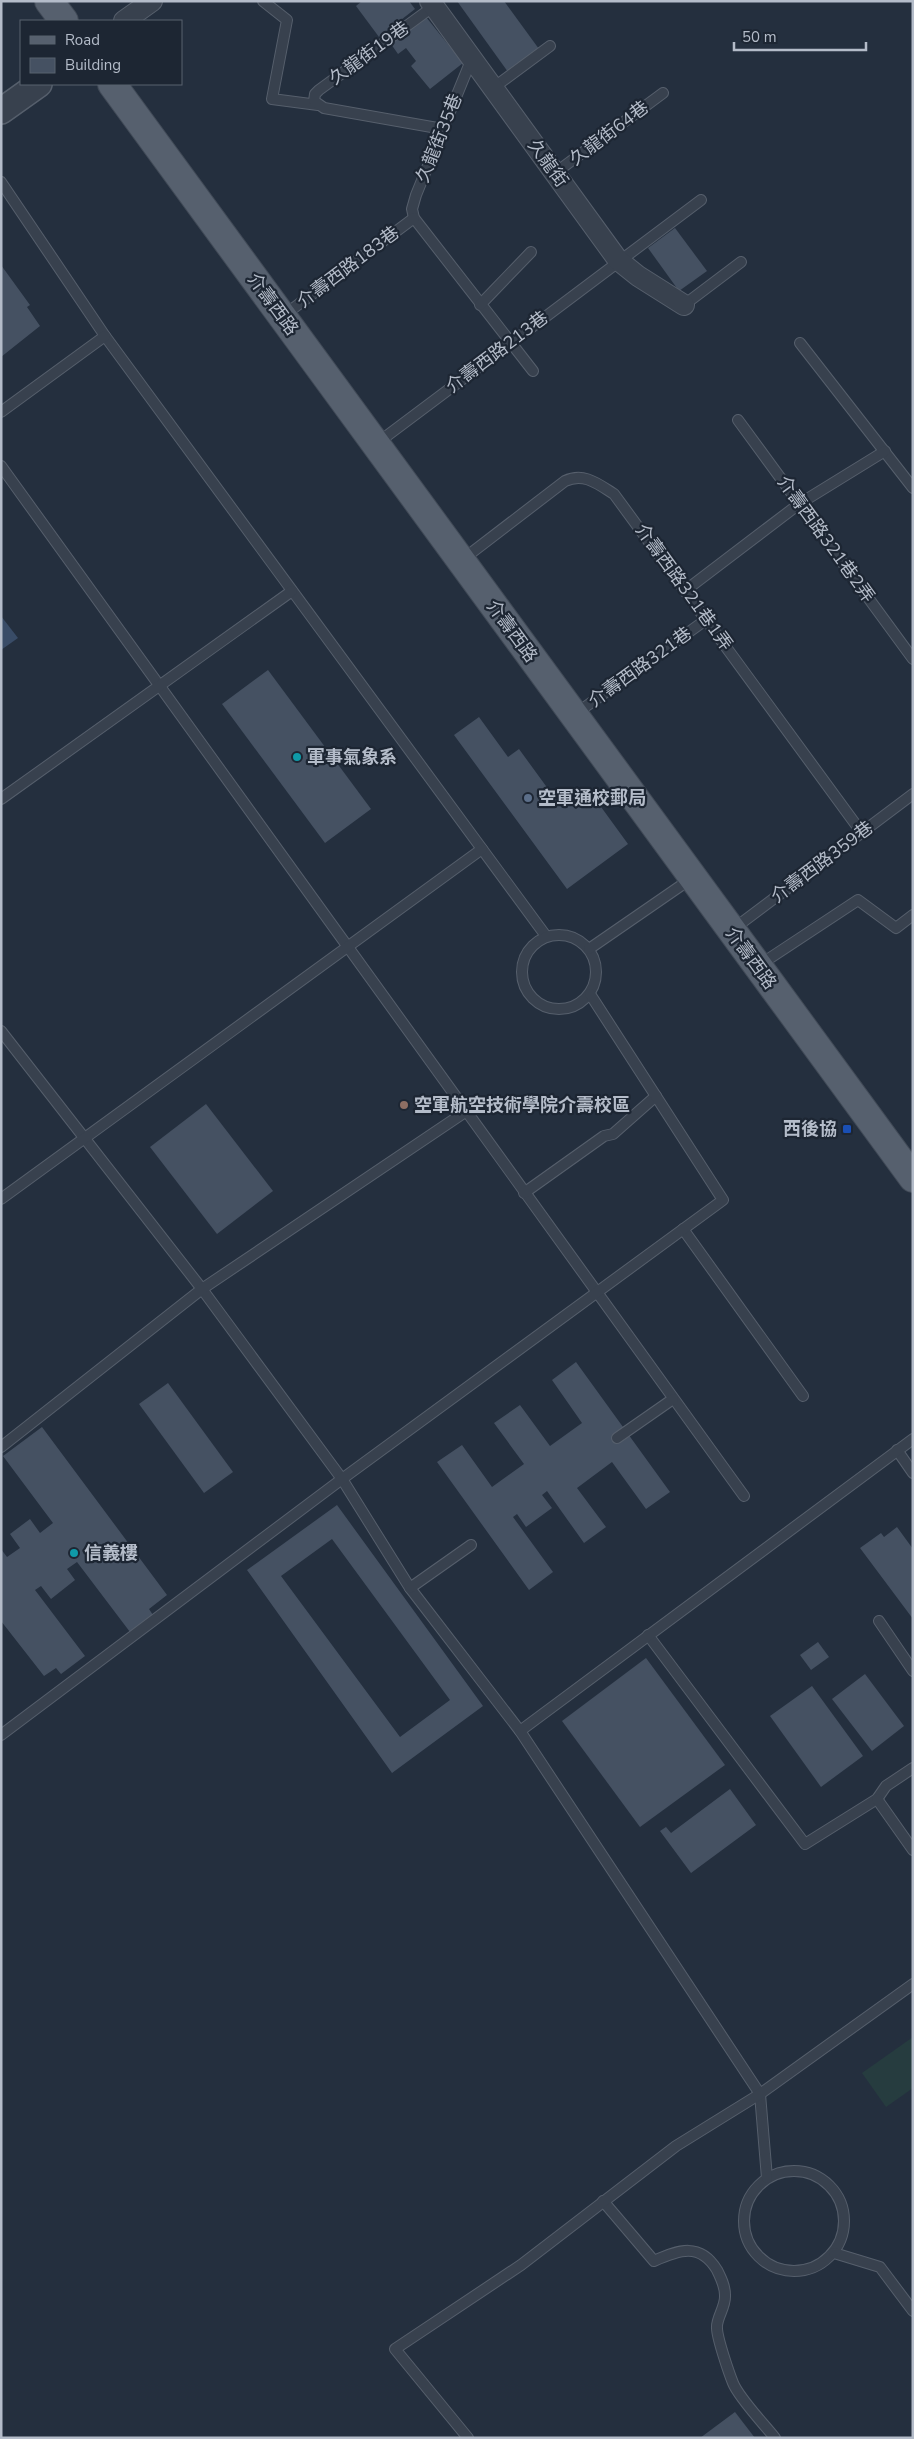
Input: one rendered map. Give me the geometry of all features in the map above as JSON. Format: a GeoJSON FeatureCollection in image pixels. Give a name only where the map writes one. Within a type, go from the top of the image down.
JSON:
{"type":"FeatureCollection","features":[{"type":"Feature","properties":{"kind":"main road"},"geometry":{"type":"LineString","coordinates":[[49,1],[63,20]]}},
{"type":"Feature","properties":{"kind":"main road","name":"介壽西路"},"geometry":{"type":"LineString","coordinates":[[113,85],[913,1178]]}},
{"type":"Feature","properties":{"kind":"street"},"geometry":{"type":"LineString","coordinates":[[125,20],[152,1]]}},
{"type":"Feature","properties":{"kind":"street","name":"久龍街"},"geometry":{"type":"LineString","coordinates":[[432,4],[618,260],[638,276],[684,305]]}},
{"type":"Feature","properties":{"kind":"street"},"geometry":{"type":"LineString","coordinates":[[1,111],[38,85]]}},
{"type":"Feature","properties":{"kind":"lane","name":"久龍街19巷"},"geometry":{"type":"LineString","coordinates":[[263,1],[287,20],[272,100],[318,105],[324,108],[443,129]]}},
{"type":"Feature","properties":{"kind":"lane","name":"久龍街19巷"},"geometry":{"type":"LineString","coordinates":[[318,105],[314,100],[315,94],[319,90],[432,4]]}},
{"type":"Feature","properties":{"kind":"lane"},"geometry":{"type":"LineString","coordinates":[[494,88],[550,46]]}},
{"type":"Feature","properties":{"kind":"lane","name":"久龍街35巷"},"geometry":{"type":"LineString","coordinates":[[414,218],[412,209],[416,195],[472,58]]}},
{"type":"Feature","properties":{"kind":"lane","name":"久龍街64巷"},"geometry":{"type":"LineString","coordinates":[[555,173],[663,92]]}},
{"type":"Feature","properties":{"kind":"lane"},"geometry":{"type":"LineString","coordinates":[[1,182],[105,336],[546,936]]}},
{"type":"Feature","properties":{"kind":"lane","name":"介壽西路213巷"},"geometry":{"type":"LineString","coordinates":[[376,444],[618,260],[701,200]]}},
{"type":"Feature","properties":{"kind":"lane"},"geometry":{"type":"LineString","coordinates":[[414,218],[533,371]]}},
{"type":"Feature","properties":{"kind":"lane","name":"介壽西路183巷"},"geometry":{"type":"LineString","coordinates":[[282,317],[414,218]]}},
{"type":"Feature","properties":{"kind":"lane"},"geometry":{"type":"LineString","coordinates":[[480,305],[531,252]]}},
{"type":"Feature","properties":{"kind":"lane"},"geometry":{"type":"LineString","coordinates":[[684,305],[741,262]]}},
{"type":"Feature","properties":{"kind":"lane"},"geometry":{"type":"LineString","coordinates":[[1,412],[105,336]]}},
{"type":"Feature","properties":{"kind":"lane"},"geometry":{"type":"LineString","coordinates":[[800,343],[913,488]]}},
{"type":"Feature","properties":{"kind":"lane","name":"介壽西路321巷2弄"},"geometry":{"type":"LineString","coordinates":[[738,420],[913,659]]}},
{"type":"Feature","properties":{"kind":"lane"},"geometry":{"type":"LineString","coordinates":[[686,590],[799,504],[885,451]]}},
{"type":"Feature","properties":{"kind":"lane"},"geometry":{"type":"LineString","coordinates":[[1,466],[465,1112],[744,1496]]}},
{"type":"Feature","properties":{"kind":"lane","name":"介壽西路321巷1弄"},"geometry":{"type":"LineString","coordinates":[[461,561],[574,476],[581,476],[592,480],[614,494],[624,504],[862,833]]}},
{"type":"Feature","properties":{"kind":"lane"},"geometry":{"type":"LineString","coordinates":[[1,799],[292,591]]}},
{"type":"Feature","properties":{"kind":"lane","name":"介壽西路321巷"},"geometry":{"type":"LineString","coordinates":[[574,715],[707,619]]}},
{"type":"Feature","properties":{"kind":"lane","name":"介壽西路359巷"},"geometry":{"type":"LineString","coordinates":[[731,931],[913,794]]}},
{"type":"Feature","properties":{"kind":"lane"},"geometry":{"type":"LineString","coordinates":[[1,1199],[482,849]]}},
{"type":"Feature","properties":{"kind":"lane"},"geometry":{"type":"LineString","coordinates":[[589,949],[692,878]]}},
{"type":"Feature","properties":{"kind":"lane"},"geometry":{"type":"LineString","coordinates":[[757,966],[858,900],[896,928],[913,915]]}},
{"type":"Feature","properties":{"kind":"lane"},"geometry":{"type":"LineString","coordinates":[[546,936],[570,936],[580,941],[589,949],[597,971],[595,983],[590,994],[575,1006],[557,1010],[533,1000],[525,989],[522,977],[524,958],[535,942],[546,936]]}},
{"type":"Feature","properties":{"kind":"lane"},"geometry":{"type":"LineString","coordinates":[[1,1735],[342,1479],[723,1200],[590,994]]}},
{"type":"Feature","properties":{"kind":"lane"},"geometry":{"type":"LineString","coordinates":[[1,1032],[202,1289],[342,1479],[410,1588],[520,1731],[760,2094],[767,2178]]}},
{"type":"Feature","properties":{"kind":"lane"},"geometry":{"type":"LineString","coordinates":[[524,1192],[604,1136],[613,1134],[656,1096]]}},
{"type":"Feature","properties":{"kind":"lane"},"geometry":{"type":"LineString","coordinates":[[1,1447],[202,1289],[465,1112]]}},
{"type":"Feature","properties":{"kind":"lane"},"geometry":{"type":"LineString","coordinates":[[683,1229],[803,1396]]}},
{"type":"Feature","properties":{"kind":"lane"},"geometry":{"type":"LineString","coordinates":[[617,1438],[673,1399]]}},
{"type":"Feature","properties":{"kind":"lane"},"geometry":{"type":"LineString","coordinates":[[520,1731],[913,1439]]}},
{"type":"Feature","properties":{"kind":"lane"},"geometry":{"type":"LineString","coordinates":[[897,1450],[913,1473]]}},
{"type":"Feature","properties":{"kind":"lane"},"geometry":{"type":"LineString","coordinates":[[410,1588],[471,1545]]}},
{"type":"Feature","properties":{"kind":"lane"},"geometry":{"type":"LineString","coordinates":[[879,1622],[913,1671]]}},
{"type":"Feature","properties":{"kind":"lane"},"geometry":{"type":"LineString","coordinates":[[648,1635],[805,1844],[877,1798],[886,1786],[913,1768]]}},
{"type":"Feature","properties":{"kind":"lane"},"geometry":{"type":"LineString","coordinates":[[877,1798],[913,1850]]}},
{"type":"Feature","properties":{"kind":"lane"},"geometry":{"type":"LineString","coordinates":[[468,2438],[395,2349],[521,2265],[676,2146],[760,2094],[913,1984]]}},
{"type":"Feature","properties":{"kind":"lane"},"geometry":{"type":"LineString","coordinates":[[797,2170],[812,2174],[826,2182],[836,2194],[843,2208],[844,2224],[841,2239],[834,2253],[821,2265],[796,2272],[787,2272],[770,2266],[756,2256],[747,2240],[743,2223],[745,2206],[754,2190],[767,2178],[781,2172],[797,2170]]}},
{"type":"Feature","properties":{"kind":"lane"},"geometry":{"type":"LineString","coordinates":[[603,2201],[654,2260],[679,2251],[693,2251],[704,2255],[715,2268],[722,2280],[725,2296],[716,2328],[734,2385],[775,2438]]}},
{"type":"Feature","properties":{"kind":"lane"},"geometry":{"type":"LineString","coordinates":[[834,2253],[880,2267],[913,2312]]}},
{"type":"Feature","properties":{"kind":"green space"},"geometry":{"type":"Polygon","coordinates":[[[913,2037],[913,2088],[886,2107],[862,2073],[913,2037]]]}},
{"type":"Feature","properties":{"kind":"water"},"geometry":{"type":"Polygon","coordinates":[[[1,616],[18,638],[1,650],[1,616]]]}},
{"type":"Feature","properties":{"kind":"building"},"geometry":{"type":"Polygon","coordinates":[[[362,1],[409,1],[415,9],[379,37],[356,6],[362,1]]]}},
{"type":"Feature","properties":{"kind":"building"},"geometry":{"type":"Polygon","coordinates":[[[457,1],[504,1],[539,49],[508,72],[457,1]]]}},
{"type":"Feature","properties":{"kind":"building"},"geometry":{"type":"Polygon","coordinates":[[[426,17],[463,63],[430,89],[411,66],[416,61],[406,48],[398,54],[391,44],[426,17]]]}},
{"type":"Feature","properties":{"kind":"building"},"geometry":{"type":"Polygon","coordinates":[[[675,228],[707,271],[679,291],[648,248],[675,228]]]}},
{"type":"Feature","properties":{"kind":"building"},"geometry":{"type":"Polygon","coordinates":[[[1,265],[30,305],[27,307],[40,326],[1,357],[1,265]]]}},
{"type":"Feature","properties":{"kind":"building","name":"軍事氣象系"},"geometry":{"type":"Polygon","coordinates":[[[268,670],[371,809],[325,843],[222,704],[268,670]]]}},
{"type":"Feature","properties":{"kind":"building","name":"空軍通校郵局"},"geometry":{"type":"Polygon","coordinates":[[[479,717],[508,757],[519,749],[562,808],[588,789],[628,844],[567,889],[454,735],[479,717]]]}},
{"type":"Feature","properties":{"kind":"building"},"geometry":{"type":"Polygon","coordinates":[[[206,1104],[273,1191],[217,1234],[150,1147],[206,1104]]]}},
{"type":"Feature","properties":{"kind":"building"},"geometry":{"type":"Polygon","coordinates":[[[576,1362],[670,1492],[646,1509],[612,1462],[577,1488],[606,1527],[584,1543],[547,1491],[542,1495],[552,1508],[526,1527],[517,1514],[513,1517],[553,1572],[529,1590],[437,1462],[462,1445],[492,1487],[524,1464],[494,1423],[520,1405],[550,1446],[582,1423],[552,1380],[576,1362]]]}},
{"type":"Feature","properties":{"kind":"building"},"geometry":{"type":"Polygon","coordinates":[[[168,1383],[233,1472],[204,1493],[139,1404],[168,1383]]]}},
{"type":"Feature","properties":{"kind":"building","name":"信義樓"},"geometry":{"type":"Polygon","coordinates":[[[42,1427],[167,1595],[149,1609],[153,1615],[130,1632],[77,1562],[67,1569],[75,1580],[51,1599],[41,1586],[35,1590],[85,1656],[61,1674],[56,1668],[44,1676],[1,1621],[1,1549],[7,1557],[20,1548],[10,1534],[30,1519],[40,1533],[53,1523],[3,1456],[42,1427]]]}},
{"type":"Feature","properties":{"kind":"building"},"geometry":{"type":"Polygon","coordinates":[[[337,1505],[483,1706],[392,1773],[247,1570],[337,1505]],[[332,1539],[281,1576],[400,1737],[450,1700],[332,1539]]]}},
{"type":"Feature","properties":{"kind":"building"},"geometry":{"type":"Polygon","coordinates":[[[897,1527],[913,1549],[913,1619],[860,1548],[881,1533],[884,1537],[897,1527]]]}},
{"type":"Feature","properties":{"kind":"building"},"geometry":{"type":"Polygon","coordinates":[[[818,1642],[829,1657],[811,1670],[800,1655],[818,1642]]]}},
{"type":"Feature","properties":{"kind":"building"},"geometry":{"type":"Polygon","coordinates":[[[646,1658],[725,1765],[640,1827],[562,1721],[646,1658]]]}},
{"type":"Feature","properties":{"kind":"building"},"geometry":{"type":"Polygon","coordinates":[[[865,1674],[904,1726],[872,1751],[832,1699],[865,1674]]]}},
{"type":"Feature","properties":{"kind":"building"},"geometry":{"type":"Polygon","coordinates":[[[812,1686],[863,1756],[821,1787],[770,1716],[812,1686]]]}},
{"type":"Feature","properties":{"kind":"building"},"geometry":{"type":"Polygon","coordinates":[[[730,1789],[756,1825],[691,1873],[660,1831],[666,1827],[671,1833],[730,1789]]]}},
{"type":"Feature","properties":{"kind":"building"},"geometry":{"type":"Polygon","coordinates":[[[735,2412],[755,2438],[700,2438],[735,2412]]]}},
{"type":"Feature","properties":{"kind":"place","name":"軍事氣象系"},"geometry":{"type":"Point","coordinates":[297,757]}},
{"type":"Feature","properties":{"kind":"place","name":"空軍通校郵局"},"geometry":{"type":"Point","coordinates":[528,798]}},
{"type":"Feature","properties":{"kind":"place","name":"空軍航空技術學院介壽校區"},"geometry":{"type":"Point","coordinates":[404,1105]}},
{"type":"Feature","properties":{"kind":"place","name":"西後協"},"geometry":{"type":"Point","coordinates":[847,1129]}},
{"type":"Feature","properties":{"kind":"place","name":"信義樓"},"geometry":{"type":"Point","coordinates":[74,1553]}}]}
